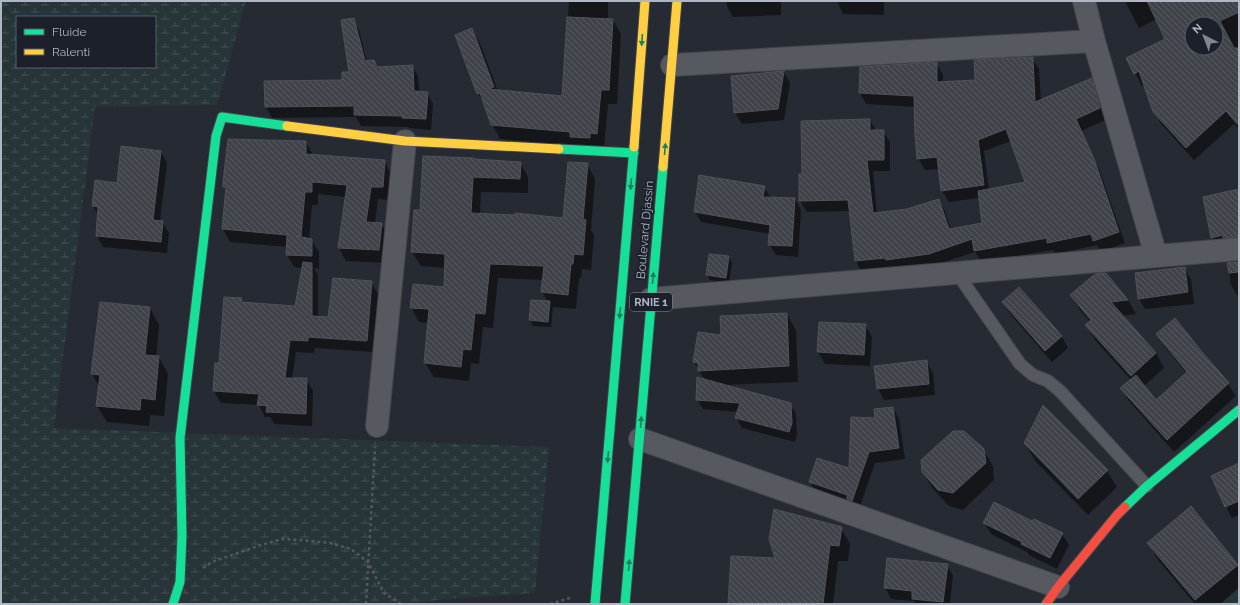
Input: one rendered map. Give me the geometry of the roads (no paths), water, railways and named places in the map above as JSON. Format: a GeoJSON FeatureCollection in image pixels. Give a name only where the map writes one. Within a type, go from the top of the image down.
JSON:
{"type":"FeatureCollection","features":[{"type":"Feature","properties":{"kind":"main road","name":"Boulevard Djassin"},"geometry":{"type":"LineString","coordinates":[[595,604],[634,153],[645,1]]}},
{"type":"Feature","properties":{"kind":"main road","name":"Boulevard Djassin"},"geometry":{"type":"LineString","coordinates":[[626,604],[677,1]]}},
{"type":"Feature","properties":{"kind":"main road"},"geometry":{"type":"LineString","coordinates":[[173,604],[180,582],[182,536],[180,438],[216,136],[222,117],[405,141],[634,153]]}},
{"type":"Feature","properties":{"kind":"main road"},"geometry":{"type":"LineString","coordinates":[[1052,596],[1117,515],[1147,486],[1239,410]]}},
{"type":"Feature","properties":{"kind":"street"},"geometry":{"type":"LineString","coordinates":[[1084,1],[1094,41],[1156,256]]}},
{"type":"Feature","properties":{"kind":"street"},"geometry":{"type":"LineString","coordinates":[[672,65],[1094,41]]}},
{"type":"Feature","properties":{"kind":"street"},"geometry":{"type":"LineString","coordinates":[[377,426],[405,141]]}},
{"type":"Feature","properties":{"kind":"street"},"geometry":{"type":"LineString","coordinates":[[651,299],[1239,249]]}},
{"type":"Feature","properties":{"kind":"street"},"geometry":{"type":"LineString","coordinates":[[640,439],[1052,596]]}},
{"type":"Feature","properties":{"kind":"lane"},"geometry":{"type":"LineString","coordinates":[[957,273],[1020,364],[1033,375],[1048,381],[1060,391],[1147,486]]}}]}
